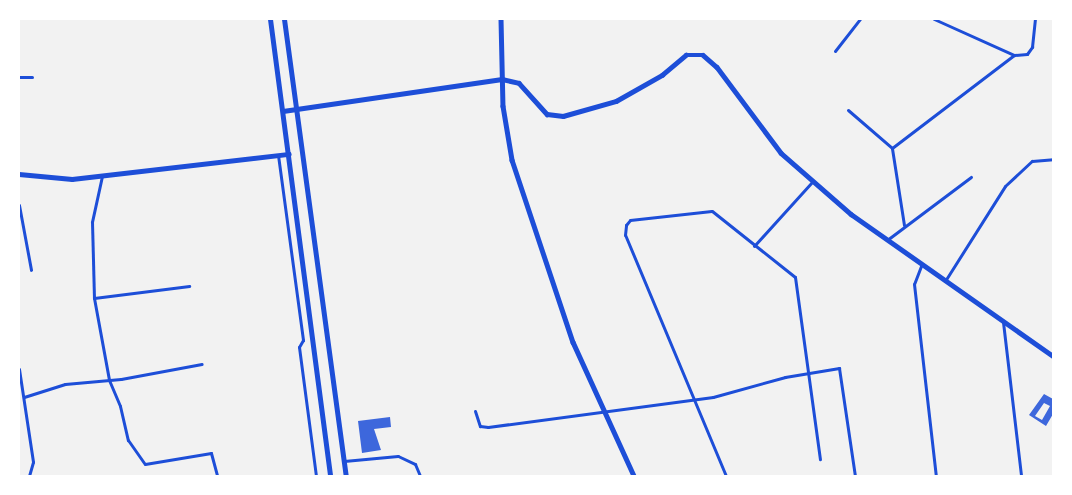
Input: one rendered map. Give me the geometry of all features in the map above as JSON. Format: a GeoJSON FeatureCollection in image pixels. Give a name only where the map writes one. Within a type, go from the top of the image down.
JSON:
{"type":"FeatureCollection","features":[{"type":"Feature","properties":{"kind":"main road"},"geometry":{"type":"LineString","coordinates":[[270,19],[330,476]]}},
{"type":"Feature","properties":{"kind":"main road"},"geometry":{"type":"LineString","coordinates":[[284,19],[346,476]]}},
{"type":"Feature","properties":{"kind":"street"},"geometry":{"type":"LineString","coordinates":[[501,19],[505,125],[523,198],[573,342],[634,476]]}},
{"type":"Feature","properties":{"kind":"street"},"geometry":{"type":"LineString","coordinates":[[835,51],[860,19]]}},
{"type":"Feature","properties":{"kind":"street"},"geometry":{"type":"LineString","coordinates":[[934,19],[1014,55],[1027,54],[1031,50],[1035,19]]}},
{"type":"Feature","properties":{"kind":"street"},"geometry":{"type":"LineString","coordinates":[[283,111],[502,79],[519,83],[547,114],[564,116],[616,101],[662,75],[686,55],[703,55],[717,66],[781,153],[921,266],[1053,356]]}},
{"type":"Feature","properties":{"kind":"street"},"geometry":{"type":"LineString","coordinates":[[892,148],[1014,55]]}},
{"type":"Feature","properties":{"kind":"street"},"geometry":{"type":"LineString","coordinates":[[19,77],[32,77]]}},
{"type":"Feature","properties":{"kind":"street"},"geometry":{"type":"LineString","coordinates":[[848,110],[892,148],[904,225]]}},
{"type":"Feature","properties":{"kind":"street"},"geometry":{"type":"LineString","coordinates":[[19,174],[72,179],[289,154]]}},
{"type":"Feature","properties":{"kind":"street"},"geometry":{"type":"LineString","coordinates":[[278,155],[302,340],[299,347],[316,476]]}},
{"type":"Feature","properties":{"kind":"street"},"geometry":{"type":"LineString","coordinates":[[945,282],[1005,186],[1032,162],[1053,159]]}},
{"type":"Feature","properties":{"kind":"street"},"geometry":{"type":"LineString","coordinates":[[102,176],[92,222],[94,298],[109,380],[120,406],[128,440],[143,463],[211,453],[217,474]]}},
{"type":"Feature","properties":{"kind":"street"},"geometry":{"type":"LineString","coordinates":[[887,240],[904,225],[971,178]]}},
{"type":"Feature","properties":{"kind":"street"},"geometry":{"type":"LineString","coordinates":[[754,246],[813,180]]}},
{"type":"Feature","properties":{"kind":"street"},"geometry":{"type":"LineString","coordinates":[[19,205],[31,270]]}},
{"type":"Feature","properties":{"kind":"street"},"geometry":{"type":"LineString","coordinates":[[726,476],[625,235],[626,225],[634,219],[712,211],[795,277],[820,459]]}},
{"type":"Feature","properties":{"kind":"street"},"geometry":{"type":"LineString","coordinates":[[921,266],[914,284],[936,476]]}},
{"type":"Feature","properties":{"kind":"street"},"geometry":{"type":"LineString","coordinates":[[94,298],[188,286]]}},
{"type":"Feature","properties":{"kind":"street"},"geometry":{"type":"LineString","coordinates":[[1003,322],[1021,476]]}},
{"type":"Feature","properties":{"kind":"street"},"geometry":{"type":"LineString","coordinates":[[24,397],[65,384],[109,380],[202,364]]}},
{"type":"Feature","properties":{"kind":"street"},"geometry":{"type":"LineString","coordinates":[[19,368],[33,462],[29,476]]}},
{"type":"Feature","properties":{"kind":"street"},"geometry":{"type":"LineString","coordinates":[[475,411],[480,426],[488,427],[694,400],[809,373],[842,370],[855,476]]}},
{"type":"Feature","properties":{"kind":"street"},"geometry":{"type":"LineString","coordinates":[[344,461],[398,456],[415,464],[420,476]]}},
{"type":"Feature","properties":{"kind":"building"},"geometry":{"type":"Polygon","coordinates":[[[1044,394],[1053,399],[1053,414],[1046,426],[1029,415],[1044,394]],[[1044,403],[1035,416],[1042,420],[1050,406],[1044,403]]]}},
{"type":"Feature","properties":{"kind":"building"},"geometry":{"type":"Polygon","coordinates":[[[390,417],[391,427],[374,429],[381,450],[362,453],[358,421],[390,417]]]}}]}
